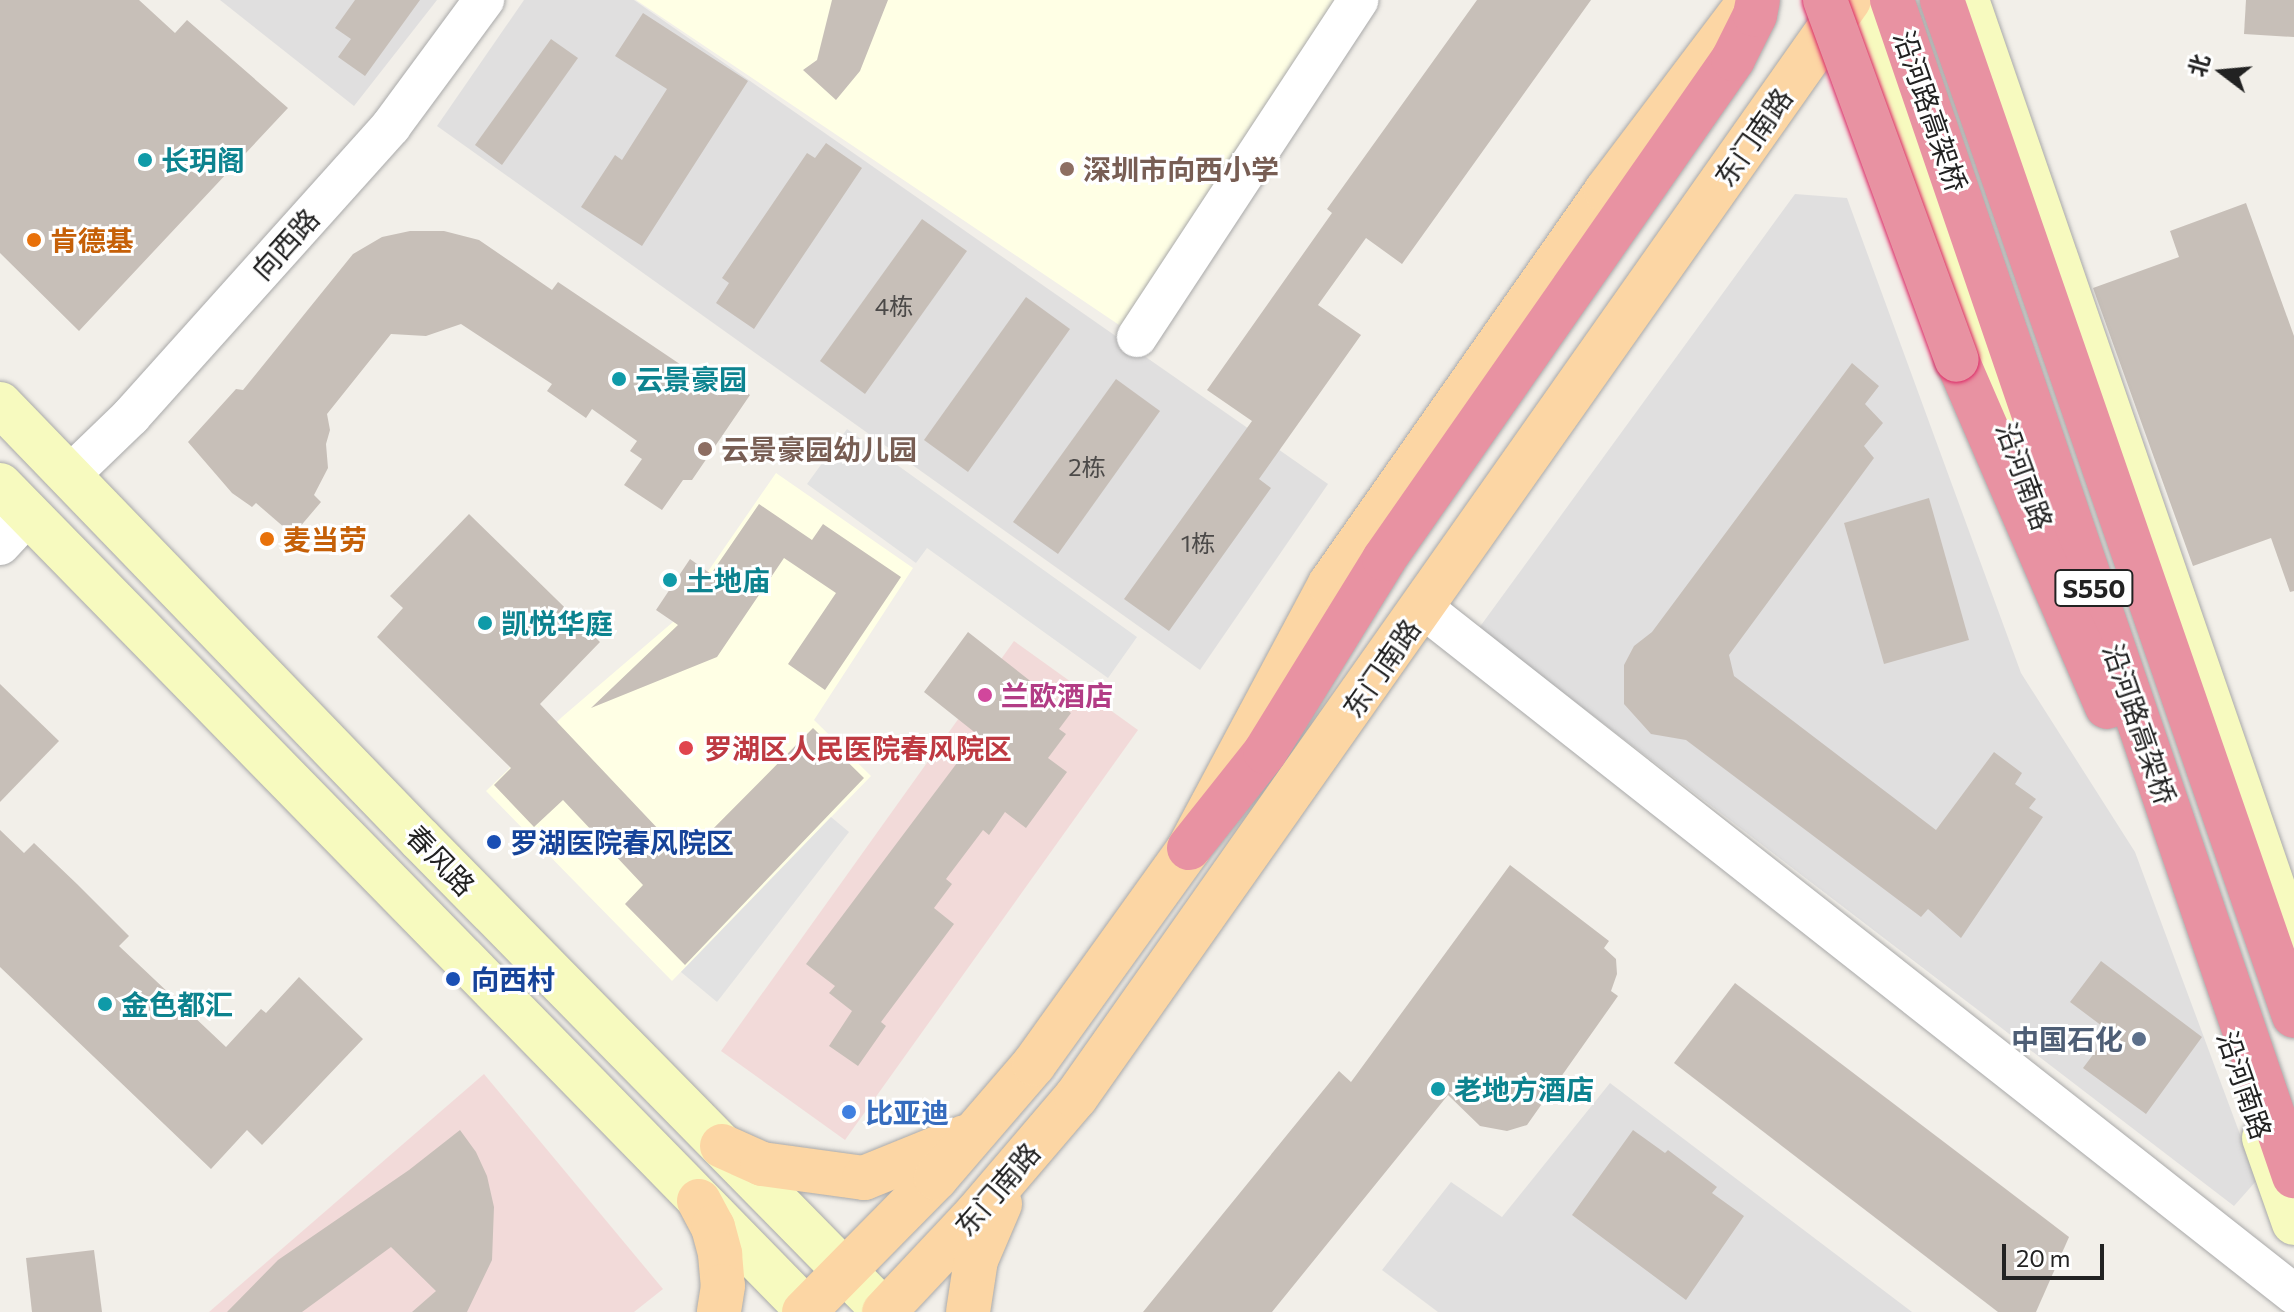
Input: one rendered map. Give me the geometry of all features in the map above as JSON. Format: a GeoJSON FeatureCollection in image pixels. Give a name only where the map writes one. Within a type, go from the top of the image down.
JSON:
{"type":"FeatureCollection","features":[{"type":"Feature","properties":{"kind":"highway"},"geometry":{"type":"LineString","coordinates":[[1189,848],[1265,752],[1384,559],[1733,59],[1755,15],[1758,0]]}},
{"type":"Feature","properties":{"kind":"highway"},"geometry":{"type":"LineString","coordinates":[[1825,0],[1957,360],[2132,766]]}},
{"type":"Feature","properties":{"kind":"highway","name":"沿河路高架桥"},"geometry":{"type":"LineString","coordinates":[[1942,0],[2294,1016]]}},
{"type":"Feature","properties":{"kind":"highway","name":"沿河路高架桥"},"geometry":{"type":"LineString","coordinates":[[1893,3],[2294,1176]]}},
{"type":"Feature","properties":{"kind":"main road","name":"东门南路"},"geometry":{"type":"LineString","coordinates":[[807,1311],[975,1133],[1034,1064],[1189,848],[1330,584],[1606,191],[1750,0]]}},
{"type":"Feature","properties":{"kind":"main road","name":"东门南路"},"geometry":{"type":"LineString","coordinates":[[885,1312],[1076,1097],[1850,0]]}},
{"type":"Feature","properties":{"kind":"main road"},"geometry":{"type":"LineString","coordinates":[[722,1146],[762,1164],[864,1178],[975,1133]]}},
{"type":"Feature","properties":{"kind":"main road"},"geometry":{"type":"LineString","coordinates":[[968,1312],[976,1260],[1016,1167]]}},
{"type":"Feature","properties":{"kind":"main road"},"geometry":{"type":"LineString","coordinates":[[699,1201],[713,1227],[720,1254],[723,1286],[719,1312]]}},
{"type":"Feature","properties":{"kind":"street","name":"向西路"},"geometry":{"type":"LineString","coordinates":[[70,475],[131,416],[391,126],[484,0]]}},
{"type":"Feature","properties":{"kind":"street"},"geometry":{"type":"LineString","coordinates":[[1137,337],[1358,0]]}},
{"type":"Feature","properties":{"kind":"street","name":"沿河南路"},"geometry":{"type":"LineString","coordinates":[[1850,0],[2132,766],[2294,1223]]}},
{"type":"Feature","properties":{"kind":"street"},"geometry":{"type":"LineString","coordinates":[[1967,0],[2294,947]]}},
{"type":"Feature","properties":{"kind":"street","name":"春风路"},"geometry":{"type":"LineString","coordinates":[[0,404],[885,1312]]}},
{"type":"Feature","properties":{"kind":"street","name":"春风路"},"geometry":{"type":"LineString","coordinates":[[10,514],[807,1311]]}},
{"type":"Feature","properties":{"kind":"street"},"geometry":{"type":"LineString","coordinates":[[1423,608],[2294,1294]]}},
{"type":"Feature","properties":{"kind":"shaded area"},"geometry":{"type":"Polygon","coordinates":[[[220,0],[437,0],[354,106],[220,0]]]}},
{"type":"Feature","properties":{"kind":"shaded area"},"geometry":{"type":"Polygon","coordinates":[[[524,0],[634,0],[1328,484],[1200,670],[437,126],[524,0]]]}},
{"type":"Feature","properties":{"kind":"shaded area","name":"深圳市向西小学"},"geometry":{"type":"Polygon","coordinates":[[[636,0],[1358,0],[1137,337],[636,0]]]}},
{"type":"Feature","properties":{"kind":"shaded area"},"geometry":{"type":"Polygon","coordinates":[[[1795,194],[1847,198],[2021,673],[2135,852],[2257,1180],[2234,1206],[1479,628],[1795,194]]]}},
{"type":"Feature","properties":{"kind":"shaded area"},"geometry":{"type":"Polygon","coordinates":[[[847,429],[1137,637],[1108,678],[927,548],[916,563],[807,484],[847,429]]]}},
{"type":"Feature","properties":{"kind":"shaded area","name":"罗湖区人民医院春风院区"},"geometry":{"type":"Polygon","coordinates":[[[776,473],[913,568],[814,720],[871,776],[672,981],[486,791],[562,717],[673,622],[776,473]]]}},
{"type":"Feature","properties":{"kind":"shaded area"},"geometry":{"type":"Polygon","coordinates":[[[1014,641],[1138,730],[845,1140],[721,1051],[1014,641]]]}},
{"type":"Feature","properties":{"kind":"shaded area"},"geometry":{"type":"Polygon","coordinates":[[[831,817],[849,832],[717,1002],[681,972],[831,817]]]}},
{"type":"Feature","properties":{"kind":"shaded area"},"geometry":{"type":"Polygon","coordinates":[[[484,1074],[663,1289],[634,1312],[209,1312],[484,1074]]]}},
{"type":"Feature","properties":{"kind":"shaded area"},"geometry":{"type":"Polygon","coordinates":[[[1610,1083],[1912,1312],[1438,1312],[1382,1270],[1451,1182],[1502,1217],[1610,1083]]]}},
{"type":"Feature","properties":{"kind":"building","name":"长玥阁"},"geometry":{"type":"Polygon","coordinates":[[[0,0],[139,0],[175,33],[187,20],[288,108],[79,331],[0,253],[0,0]]]}},
{"type":"Feature","properties":{"kind":"building"},"geometry":{"type":"Polygon","coordinates":[[[355,0],[420,0],[365,76],[338,57],[351,39],[335,28],[355,0]]]}},
{"type":"Feature","properties":{"kind":"building"},"geometry":{"type":"Polygon","coordinates":[[[832,0],[888,0],[860,71],[836,100],[803,70],[817,60],[832,0]]]}},
{"type":"Feature","properties":{"kind":"building"},"geometry":{"type":"Polygon","coordinates":[[[1477,0],[1591,0],[1402,264],[1366,238],[1318,305],[1361,335],[1259,479],[1271,488],[1169,631],[1124,599],[1252,421],[1207,390],[1332,213],[1327,209],[1477,0]]]}},
{"type":"Feature","properties":{"kind":"building"},"geometry":{"type":"Polygon","coordinates":[[[2246,0],[2294,0],[2294,37],[2244,34],[2246,0]]]}},
{"type":"Feature","properties":{"kind":"building"},"geometry":{"type":"Polygon","coordinates":[[[643,13],[748,81],[642,246],[581,207],[615,155],[622,160],[667,89],[615,56],[643,13]]]}},
{"type":"Feature","properties":{"kind":"building"},"geometry":{"type":"Polygon","coordinates":[[[551,39],[578,58],[502,165],[475,145],[551,39]]]}},
{"type":"Feature","properties":{"kind":"building"},"geometry":{"type":"Polygon","coordinates":[[[826,143],[862,168],[754,329],[716,303],[729,283],[722,278],[807,153],[815,158],[826,143]]]}},
{"type":"Feature","properties":{"kind":"building"},"geometry":{"type":"Polygon","coordinates":[[[2246,203],[2294,336],[2294,591],[2290,592],[2271,538],[2193,566],[2093,288],[2179,257],[2170,231],[2246,203]]]}},
{"type":"Feature","properties":{"kind":"building"},"geometry":{"type":"Polygon","coordinates":[[[922,219],[967,251],[865,394],[820,361],[922,219]]]}},
{"type":"Feature","properties":{"kind":"building","name":"云景豪园"},"geometry":{"type":"Polygon","coordinates":[[[410,231],[444,231],[479,240],[552,290],[558,282],[705,381],[714,369],[750,395],[692,480],[683,480],[662,510],[624,485],[642,459],[630,451],[637,441],[592,409],[586,418],[547,391],[552,384],[461,324],[426,336],[391,334],[327,414],[330,430],[326,444],[328,468],[314,495],[321,502],[293,535],[256,503],[252,507],[232,493],[188,442],[236,389],[243,390],[353,254],[382,237],[410,231]]]}},
{"type":"Feature","properties":{"kind":"building"},"geometry":{"type":"Polygon","coordinates":[[[1026,297],[1070,329],[968,472],[924,440],[1026,297]]]}},
{"type":"Feature","properties":{"kind":"building"},"geometry":{"type":"Polygon","coordinates":[[[1852,363],[1879,386],[1865,404],[1883,423],[1864,446],[1874,458],[1729,655],[1734,676],[1936,830],[1994,752],[2022,773],[2015,784],[2036,799],[2029,808],[2043,817],[1961,938],[1928,909],[1921,917],[1686,740],[1651,734],[1624,704],[1624,665],[1634,646],[1652,632],[1852,363]]]}},
{"type":"Feature","properties":{"kind":"building"},"geometry":{"type":"Polygon","coordinates":[[[1116,379],[1160,411],[1058,554],[1013,522],[1116,379]]]}},
{"type":"Feature","properties":{"kind":"building"},"geometry":{"type":"Polygon","coordinates":[[[1929,498],[1969,640],[1884,664],[1844,523],[1929,498]]]}},
{"type":"Feature","properties":{"kind":"building"},"geometry":{"type":"Polygon","coordinates":[[[759,504],[812,540],[823,524],[901,577],[825,690],[788,664],[836,593],[784,558],[717,657],[591,708],[678,625],[656,610],[690,559],[711,574],[759,504]]]}},
{"type":"Feature","properties":{"kind":"building"},"geometry":{"type":"Polygon","coordinates":[[[469,514],[600,642],[540,704],[678,850],[680,848],[687,855],[813,728],[864,778],[685,965],[625,904],[643,885],[563,800],[534,827],[494,785],[511,768],[377,637],[403,608],[390,596],[469,514]]]}},
{"type":"Feature","properties":{"kind":"building"},"geometry":{"type":"Polygon","coordinates":[[[968,632],[1071,713],[1059,729],[1066,734],[1048,758],[1067,772],[1026,828],[1005,812],[989,835],[983,830],[946,879],[952,884],[934,908],[954,924],[881,1022],[886,1026],[858,1066],[829,1046],[852,1011],[829,993],[835,986],[806,964],[978,735],[924,692],[968,632]]]}},
{"type":"Feature","properties":{"kind":"building"},"geometry":{"type":"Polygon","coordinates":[[[0,684],[59,741],[0,802],[0,684]]]}},
{"type":"Feature","properties":{"kind":"building","name":"金色都汇"},"geometry":{"type":"Polygon","coordinates":[[[0,830],[24,853],[34,843],[77,884],[129,936],[119,946],[226,1047],[261,1009],[266,1013],[299,977],[363,1039],[262,1145],[247,1130],[211,1169],[0,967],[0,830]]]}},
{"type":"Feature","properties":{"kind":"building","name":"老地方酒店"},"geometry":{"type":"Polygon","coordinates":[[[1510,865],[1609,941],[1604,948],[1616,959],[1617,974],[1611,991],[1618,996],[1527,1125],[1507,1131],[1480,1126],[1448,1095],[1272,1312],[1143,1312],[1339,1071],[1351,1082],[1510,865]]]}},
{"type":"Feature","properties":{"kind":"building"},"geometry":{"type":"Polygon","coordinates":[[[2101,961],[2202,1037],[2146,1114],[2083,1068],[2110,1032],[2070,1002],[2101,961]]]}},
{"type":"Feature","properties":{"kind":"building"},"geometry":{"type":"Polygon","coordinates":[[[1735,983],[2069,1237],[2036,1312],[1998,1312],[1674,1063],[1735,983]]]}},
{"type":"Feature","properties":{"kind":"building"},"geometry":{"type":"Polygon","coordinates":[[[460,1130],[476,1152],[487,1176],[494,1207],[492,1260],[467,1312],[412,1312],[436,1291],[391,1247],[302,1312],[227,1312],[278,1260],[409,1170],[460,1130]]]}},
{"type":"Feature","properties":{"kind":"building"},"geometry":{"type":"Polygon","coordinates":[[[1633,1130],[1665,1153],[1668,1150],[1717,1187],[1712,1193],[1744,1216],[1686,1300],[1572,1215],[1633,1130]]]}},
{"type":"Feature","properties":{"kind":"building"},"geometry":{"type":"Polygon","coordinates":[[[94,1250],[102,1312],[32,1312],[26,1258],[94,1250]]]}},
{"type":"Feature","properties":{"kind":"place","name":"长玥阁"},"geometry":{"type":"Point","coordinates":[145,160]}},
{"type":"Feature","properties":{"kind":"place","name":"深圳市向西小学"},"geometry":{"type":"Point","coordinates":[1067,169]}},
{"type":"Feature","properties":{"kind":"place","name":"肯德基"},"geometry":{"type":"Point","coordinates":[34,240]}},
{"type":"Feature","properties":{"kind":"place","name":"云景豪园"},"geometry":{"type":"Point","coordinates":[619,379]}},
{"type":"Feature","properties":{"kind":"place","name":"云景豪园幼儿园"},"geometry":{"type":"Point","coordinates":[705,449]}},
{"type":"Feature","properties":{"kind":"place","name":"麦当劳"},"geometry":{"type":"Point","coordinates":[267,539]}},
{"type":"Feature","properties":{"kind":"place","name":"土地庙"},"geometry":{"type":"Point","coordinates":[670,580]}},
{"type":"Feature","properties":{"kind":"place","name":"凯悦华庭"},"geometry":{"type":"Point","coordinates":[485,623]}},
{"type":"Feature","properties":{"kind":"place","name":"兰欧酒店"},"geometry":{"type":"Point","coordinates":[985,695]}},
{"type":"Feature","properties":{"kind":"place","name":"罗湖区人民医院春风院区"},"geometry":{"type":"Point","coordinates":[686,748]}},
{"type":"Feature","properties":{"kind":"place","name":"罗湖医院春风院区"},"geometry":{"type":"Point","coordinates":[494,842]}},
{"type":"Feature","properties":{"kind":"place","name":"向西村"},"geometry":{"type":"Point","coordinates":[453,979]}},
{"type":"Feature","properties":{"kind":"place","name":"金色都汇"},"geometry":{"type":"Point","coordinates":[105,1004]}},
{"type":"Feature","properties":{"kind":"place","name":"中国石化"},"geometry":{"type":"Point","coordinates":[2139,1039]}},
{"type":"Feature","properties":{"kind":"place","name":"老地方酒店"},"geometry":{"type":"Point","coordinates":[1438,1089]}},
{"type":"Feature","properties":{"kind":"place","name":"比亚迪"},"geometry":{"type":"Point","coordinates":[849,1112]}}]}
